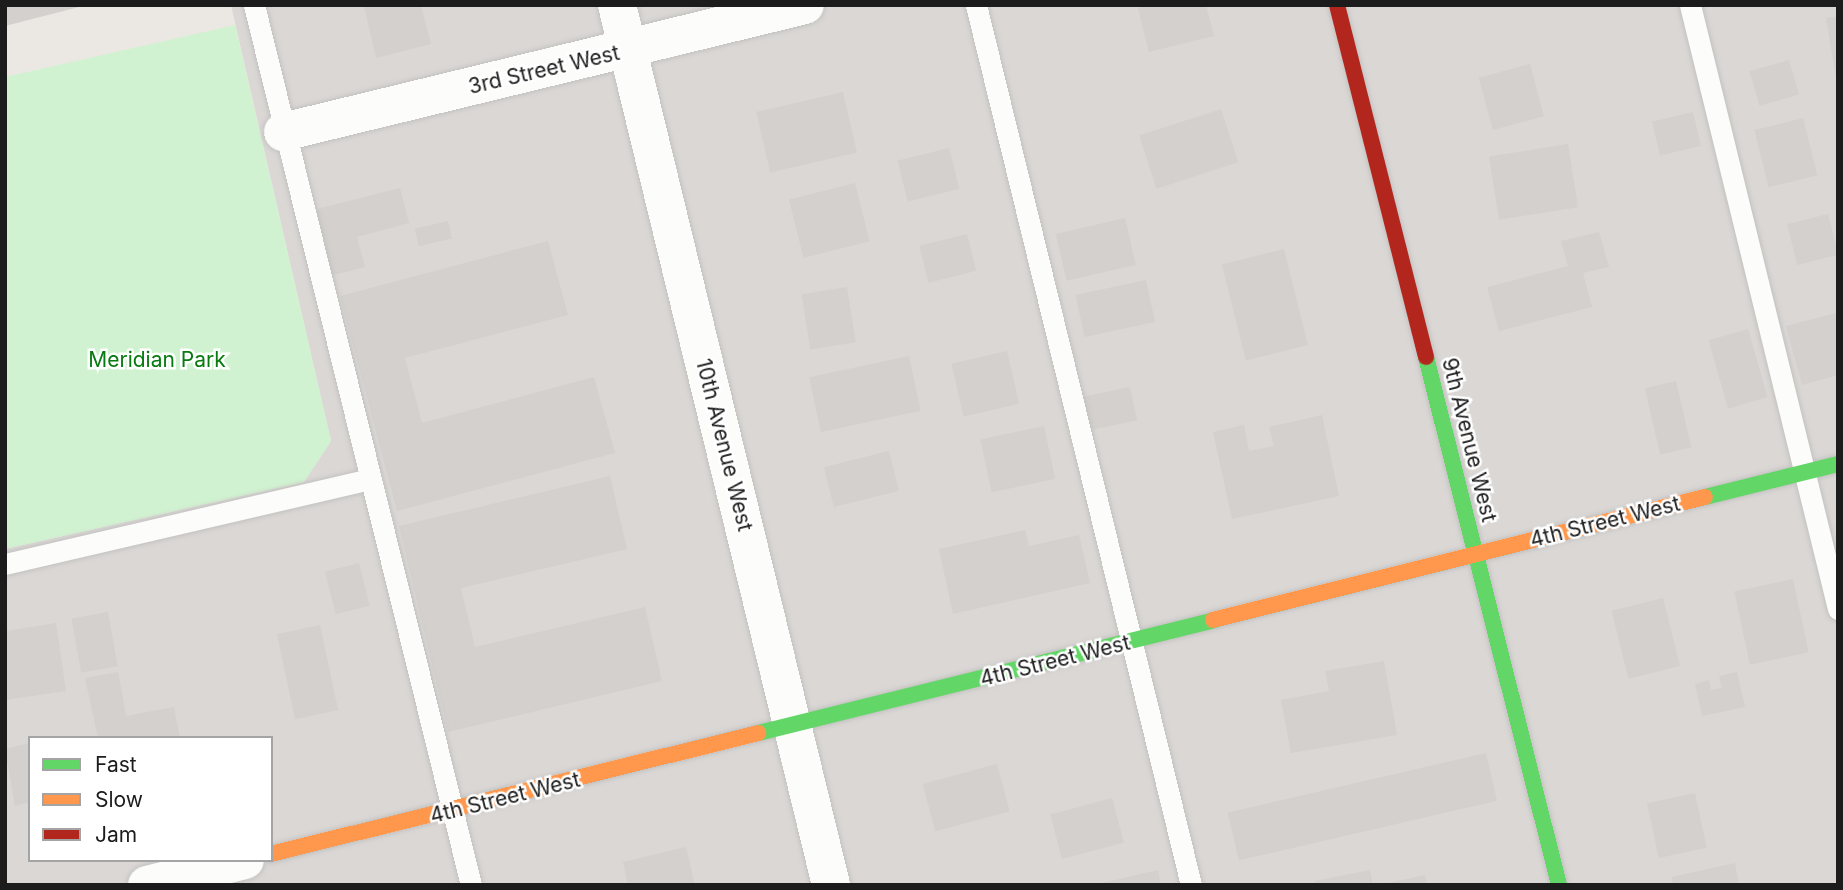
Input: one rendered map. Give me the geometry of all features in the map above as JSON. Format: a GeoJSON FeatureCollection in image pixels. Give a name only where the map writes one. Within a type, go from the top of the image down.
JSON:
{"type":"FeatureCollection","features":[{"type":"Feature","properties":{"kind":"street","name":"10th Avenue West"},"geometry":{"type":"LineString","coordinates":[[617,5],[831,885]]}},
{"type":"Feature","properties":{"kind":"street","name":"3rd Street West"},"geometry":{"type":"LineString","coordinates":[[283,132],[805,5]]}},
{"type":"Feature","properties":{"kind":"street","name":"9th Avenue West"},"geometry":{"type":"LineString","coordinates":[[1336,5],[1559,885]]}},
{"type":"Feature","properties":{"kind":"street","name":"4th Street West"},"geometry":{"type":"LineString","coordinates":[[273,854],[793,728],[1838,464]]}},
{"type":"Feature","properties":{"kind":"street"},"geometry":{"type":"LineString","coordinates":[[146,885],[237,862]]}},
{"type":"Feature","properties":{"kind":"lane"},"geometry":{"type":"LineString","coordinates":[[254,5],[367,480],[471,885]]}},
{"type":"Feature","properties":{"kind":"lane"},"geometry":{"type":"LineString","coordinates":[[976,5],[1191,885]]}},
{"type":"Feature","properties":{"kind":"lane"},"geometry":{"type":"LineString","coordinates":[[1690,5],[1838,609]]}},
{"type":"Feature","properties":{"kind":"lane"},"geometry":{"type":"LineString","coordinates":[[5,564],[367,480]]}},
{"type":"Feature","properties":{"kind":"shaded area"},"geometry":{"type":"Polygon","coordinates":[[[231,5],[1838,5],[1838,885],[5,885],[5,549],[304,482],[331,441],[231,5]]]}},
{"type":"Feature","properties":{"kind":"green space","name":"Meridian Park"},"geometry":{"type":"Polygon","coordinates":[[[235,25],[331,441],[304,482],[5,549],[5,77],[235,25]]]}},
{"type":"Feature","properties":{"kind":"building"},"geometry":{"type":"Polygon","coordinates":[[[5,5],[83,5],[83,6],[5,26],[5,5]]]}},
{"type":"Feature","properties":{"kind":"building"},"geometry":{"type":"Polygon","coordinates":[[[421,5],[431,44],[376,58],[364,6],[421,5]]]}},
{"type":"Feature","properties":{"kind":"building"},"geometry":{"type":"Polygon","coordinates":[[[1149,5],[1206,5],[1214,36],[1149,52],[1138,8],[1149,5]]]}},
{"type":"Feature","properties":{"kind":"building"},"geometry":{"type":"Polygon","coordinates":[[[1838,16],[1838,77],[1836,77],[1826,18],[1838,16]]]}},
{"type":"Feature","properties":{"kind":"building"},"geometry":{"type":"Polygon","coordinates":[[[1789,60],[1799,95],[1760,106],[1750,71],[1789,60]]]}},
{"type":"Feature","properties":{"kind":"building"},"geometry":{"type":"Polygon","coordinates":[[[1530,64],[1544,116],[1493,130],[1479,78],[1530,64]]]}},
{"type":"Feature","properties":{"kind":"building"},"geometry":{"type":"Polygon","coordinates":[[[843,92],[857,152],[770,172],[756,112],[843,92]]]}},
{"type":"Feature","properties":{"kind":"building"},"geometry":{"type":"Polygon","coordinates":[[[1221,109],[1238,162],[1157,189],[1139,136],[1221,109]]]}},
{"type":"Feature","properties":{"kind":"building"},"geometry":{"type":"Polygon","coordinates":[[[1693,112],[1701,146],[1660,156],[1652,121],[1693,112]]]}},
{"type":"Feature","properties":{"kind":"building"},"geometry":{"type":"Polygon","coordinates":[[[1803,118],[1817,175],[1769,187],[1754,130],[1803,118]]]}},
{"type":"Feature","properties":{"kind":"building"},"geometry":{"type":"Polygon","coordinates":[[[1568,144],[1578,207],[1499,220],[1489,157],[1568,144]]]}},
{"type":"Feature","properties":{"kind":"building"},"geometry":{"type":"Polygon","coordinates":[[[949,148],[959,189],[908,202],[898,161],[949,148]]]}},
{"type":"Feature","properties":{"kind":"building"},"geometry":{"type":"Polygon","coordinates":[[[855,183],[870,241],[804,258],[789,199],[855,183]]]}},
{"type":"Feature","properties":{"kind":"building"},"geometry":{"type":"Polygon","coordinates":[[[400,188],[409,223],[357,237],[365,267],[330,276],[313,210],[400,188]]]}},
{"type":"Feature","properties":{"kind":"building"},"geometry":{"type":"Polygon","coordinates":[[[1828,214],[1838,255],[1797,265],[1787,224],[1828,214]]]}},
{"type":"Feature","properties":{"kind":"building"},"geometry":{"type":"Polygon","coordinates":[[[1125,218],[1136,265],[1067,281],[1056,234],[1125,218]]]}},
{"type":"Feature","properties":{"kind":"building"},"geometry":{"type":"Polygon","coordinates":[[[448,221],[452,239],[419,246],[415,229],[448,221]]]}},
{"type":"Feature","properties":{"kind":"building"},"geometry":{"type":"Polygon","coordinates":[[[1599,232],[1609,267],[1583,273],[1592,307],[1499,331],[1487,287],[1568,266],[1561,241],[1599,232]]]}},
{"type":"Feature","properties":{"kind":"building"},"geometry":{"type":"Polygon","coordinates":[[[967,234],[976,271],[929,283],[919,246],[967,234]]]}},
{"type":"Feature","properties":{"kind":"building"},"geometry":{"type":"Polygon","coordinates":[[[548,241],[568,315],[405,358],[422,423],[594,377],[615,453],[397,511],[340,296],[548,241]]]}},
{"type":"Feature","properties":{"kind":"building"},"geometry":{"type":"Polygon","coordinates":[[[1284,249],[1308,345],[1246,361],[1222,264],[1284,249]]]}},
{"type":"Feature","properties":{"kind":"building"},"geometry":{"type":"Polygon","coordinates":[[[1146,280],[1155,322],[1085,337],[1076,295],[1146,280]]]}},
{"type":"Feature","properties":{"kind":"building"},"geometry":{"type":"Polygon","coordinates":[[[847,287],[856,342],[810,350],[802,294],[847,287]]]}},
{"type":"Feature","properties":{"kind":"building"},"geometry":{"type":"Polygon","coordinates":[[[1836,313],[1838,375],[1802,385],[1786,326],[1836,313]]]}},
{"type":"Feature","properties":{"kind":"building"},"geometry":{"type":"Polygon","coordinates":[[[1748,329],[1768,397],[1728,409],[1709,340],[1748,329]]]}},
{"type":"Feature","properties":{"kind":"building"},"geometry":{"type":"Polygon","coordinates":[[[1007,351],[1019,404],[964,416],[951,364],[1007,351]]]}},
{"type":"Feature","properties":{"kind":"building"},"geometry":{"type":"Polygon","coordinates":[[[909,356],[921,411],[821,432],[809,377],[909,356]]]}},
{"type":"Feature","properties":{"kind":"building"},"geometry":{"type":"Polygon","coordinates":[[[1676,381],[1691,447],[1660,454],[1645,388],[1676,381]]]}},
{"type":"Feature","properties":{"kind":"building"},"geometry":{"type":"Polygon","coordinates":[[[1130,387],[1137,420],[1087,431],[1080,398],[1130,387]]]}},
{"type":"Feature","properties":{"kind":"building"},"geometry":{"type":"Polygon","coordinates":[[[1322,415],[1339,496],[1232,519],[1213,432],[1244,425],[1249,451],[1274,446],[1269,427],[1322,415]]]}},
{"type":"Feature","properties":{"kind":"building"},"geometry":{"type":"Polygon","coordinates":[[[1044,426],[1055,479],[992,492],[980,440],[1044,426]]]}},
{"type":"Feature","properties":{"kind":"building"},"geometry":{"type":"Polygon","coordinates":[[[889,451],[899,491],[834,507],[824,467],[889,451]]]}},
{"type":"Feature","properties":{"kind":"building"},"geometry":{"type":"Polygon","coordinates":[[[610,476],[627,549],[461,588],[475,647],[645,607],[662,681],[448,732],[399,526],[610,476]]]}},
{"type":"Feature","properties":{"kind":"building"},"geometry":{"type":"Polygon","coordinates":[[[1025,530],[1029,546],[1079,535],[1090,583],[953,614],[939,549],[1025,530]]]}},
{"type":"Feature","properties":{"kind":"building"},"geometry":{"type":"Polygon","coordinates":[[[359,563],[370,606],[336,614],[325,571],[359,563]]]}},
{"type":"Feature","properties":{"kind":"building"},"geometry":{"type":"Polygon","coordinates":[[[1793,579],[1809,652],[1750,665],[1734,591],[1793,579]]]}},
{"type":"Feature","properties":{"kind":"building"},"geometry":{"type":"Polygon","coordinates":[[[1663,598],[1680,666],[1629,679],[1612,611],[1663,598]]]}},
{"type":"Feature","properties":{"kind":"building"},"geometry":{"type":"Polygon","coordinates":[[[108,612],[118,666],[81,673],[72,618],[108,612]]]}},
{"type":"Feature","properties":{"kind":"building"},"geometry":{"type":"Polygon","coordinates":[[[56,623],[66,691],[5,700],[6,631],[56,623]]]}},
{"type":"Feature","properties":{"kind":"building"},"geometry":{"type":"Polygon","coordinates":[[[320,625],[338,710],[295,719],[277,634],[320,625]]]}},
{"type":"Feature","properties":{"kind":"building"},"geometry":{"type":"Polygon","coordinates":[[[1384,661],[1397,735],[1291,753],[1281,700],[1329,691],[1325,671],[1384,661]]]}},
{"type":"Feature","properties":{"kind":"building"},"geometry":{"type":"Polygon","coordinates":[[[118,672],[126,716],[174,707],[180,736],[98,736],[85,678],[118,672]]]}},
{"type":"Feature","properties":{"kind":"building"},"geometry":{"type":"Polygon","coordinates":[[[1737,672],[1745,707],[1702,716],[1695,684],[1709,680],[1711,690],[1722,688],[1719,676],[1737,672]]]}},
{"type":"Feature","properties":{"kind":"building"},"geometry":{"type":"Polygon","coordinates":[[[28,743],[28,803],[15,806],[5,749],[28,743]]]}},
{"type":"Feature","properties":{"kind":"building"},"geometry":{"type":"Polygon","coordinates":[[[1486,753],[1497,801],[1239,860],[1228,813],[1486,753]]]}},
{"type":"Feature","properties":{"kind":"building"},"geometry":{"type":"Polygon","coordinates":[[[997,764],[1010,811],[935,831],[923,784],[997,764]]]}},
{"type":"Feature","properties":{"kind":"building"},"geometry":{"type":"Polygon","coordinates":[[[1695,793],[1707,848],[1659,858],[1647,803],[1695,793]]]}},
{"type":"Feature","properties":{"kind":"building"},"geometry":{"type":"Polygon","coordinates":[[[1112,798],[1124,842],[1062,859],[1050,815],[1112,798]]]}},
{"type":"Feature","properties":{"kind":"building"},"geometry":{"type":"Polygon","coordinates":[[[686,847],[695,885],[628,885],[623,862],[686,847]]]}},
{"type":"Feature","properties":{"kind":"building"},"geometry":{"type":"Polygon","coordinates":[[[1735,863],[1739,885],[1673,885],[1672,877],[1735,863]]]}},
{"type":"Feature","properties":{"kind":"building"},"geometry":{"type":"Polygon","coordinates":[[[1158,870],[1161,885],[1097,885],[1097,884],[1158,870]]]}},
{"type":"Feature","properties":{"kind":"building"},"geometry":{"type":"Polygon","coordinates":[[[1370,870],[1373,885],[1315,885],[1315,881],[1370,870]]]}},
{"type":"Feature","properties":{"kind":"building"},"geometry":{"type":"Polygon","coordinates":[[[1425,875],[1427,885],[1384,885],[1384,884],[1425,875]]]}},
{"type":"Feature","properties":{"kind":"traffic: fast"},"geometry":{"type":"LineString","coordinates":[[1426,357],[1559,885]]}},
{"type":"Feature","properties":{"kind":"traffic: fast"},"geometry":{"type":"LineString","coordinates":[[1705,497],[1838,464]]}},
{"type":"Feature","properties":{"kind":"traffic: fast"},"geometry":{"type":"LineString","coordinates":[[758,733],[1213,620]]}},
{"type":"Feature","properties":{"kind":"traffic: slow"},"geometry":{"type":"LineString","coordinates":[[1213,620],[1705,497]]}},
{"type":"Feature","properties":{"kind":"traffic: slow"},"geometry":{"type":"LineString","coordinates":[[273,854],[758,733]]}},
{"type":"Feature","properties":{"kind":"traffic: jam"},"geometry":{"type":"LineString","coordinates":[[1337,5],[1426,357]]}}]}
